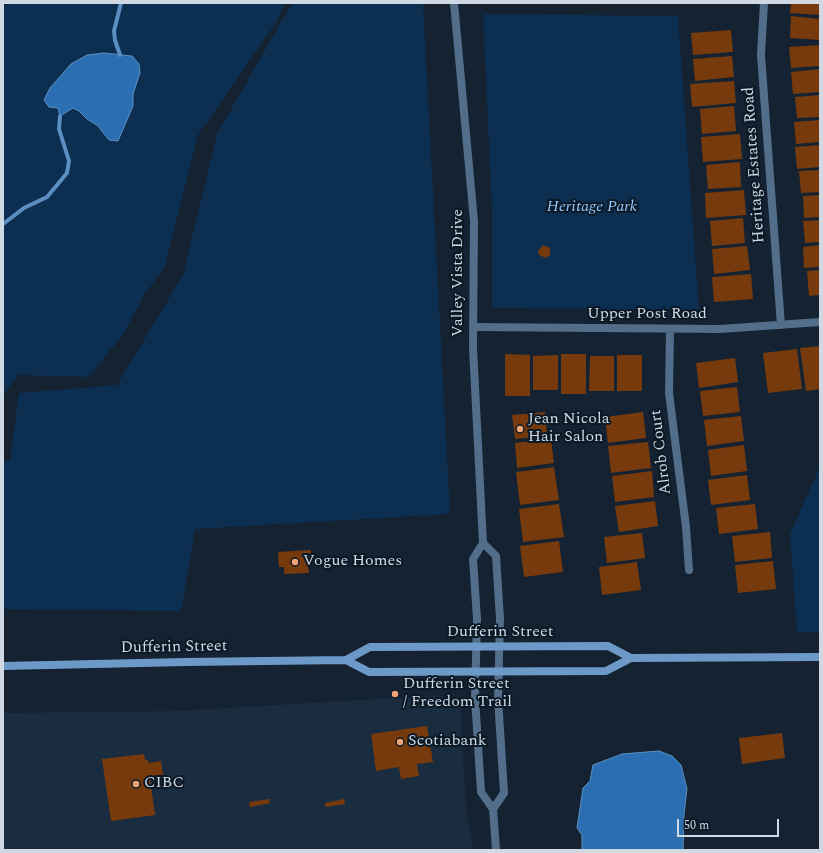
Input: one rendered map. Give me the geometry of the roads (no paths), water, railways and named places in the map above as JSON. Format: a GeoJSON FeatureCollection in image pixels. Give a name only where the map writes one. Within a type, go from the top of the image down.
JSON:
{"type":"FeatureCollection","features":[{"type":"Feature","properties":{"kind":"main road","name":"Dufferin Street"},"geometry":{"type":"LineString","coordinates":[[3,666],[346,660],[370,648],[608,646],[631,658]]}},
{"type":"Feature","properties":{"kind":"main road","name":"Dufferin Street"},"geometry":{"type":"LineString","coordinates":[[346,660],[369,672],[606,671],[631,658],[820,657]]}},
{"type":"Feature","properties":{"kind":"street","name":"Valley Vista Drive"},"geometry":{"type":"LineString","coordinates":[[454,3],[474,221],[473,327],[483,543]]}},
{"type":"Feature","properties":{"kind":"street","name":"Heritage Estates Road"},"geometry":{"type":"LineString","coordinates":[[764,3],[761,55],[781,325]]}},
{"type":"Feature","properties":{"kind":"street","name":"Upper Post Road"},"geometry":{"type":"LineString","coordinates":[[473,327],[720,329],[820,322]]}},
{"type":"Feature","properties":{"kind":"street","name":"Alrob Court"},"geometry":{"type":"LineString","coordinates":[[670,329],[669,393],[686,527],[689,570]]}},
{"type":"Feature","properties":{"kind":"street"},"geometry":{"type":"LineString","coordinates":[[493,808],[504,793],[498,698],[500,618],[496,556],[483,543],[473,559],[477,619],[474,698],[481,792],[493,808],[496,850]]}},
{"type":"Feature","properties":{"kind":"water"},"geometry":{"type":"Polygon","coordinates":[[[104,53],[132,56],[139,64],[140,73],[133,94],[133,106],[118,141],[109,140],[98,126],[87,119],[79,111],[73,108],[60,116],[58,108],[49,107],[44,100],[50,88],[71,64],[87,55],[104,53]]]}},
{"type":"Feature","properties":{"kind":"water"},"geometry":{"type":"Polygon","coordinates":[[[659,751],[672,756],[681,765],[687,789],[684,814],[683,850],[582,850],[582,835],[577,828],[583,788],[590,781],[593,765],[622,754],[659,751]]]}},
{"type":"Feature","properties":{"kind":"waterway"},"geometry":{"type":"LineString","coordinates":[[120,55],[115,40],[114,31],[121,3]]}},
{"type":"Feature","properties":{"kind":"waterway"},"geometry":{"type":"LineString","coordinates":[[3,224],[24,208],[47,197],[67,173],[69,161],[59,129],[60,116]]}},
{"type":"Feature","properties":{"kind":"place","name":"Jean Nicola Hair Salon"},"geometry":{"type":"Point","coordinates":[520,429]}},
{"type":"Feature","properties":{"kind":"place","name":"Vogue Homes"},"geometry":{"type":"Point","coordinates":[295,562]}},
{"type":"Feature","properties":{"kind":"place","name":"Dufferin Street / Freedom Trail"},"geometry":{"type":"Point","coordinates":[395,694]}},
{"type":"Feature","properties":{"kind":"place","name":"Scotiabank"},"geometry":{"type":"Point","coordinates":[400,742]}},
{"type":"Feature","properties":{"kind":"place","name":"CIBC"},"geometry":{"type":"Point","coordinates":[136,784]}},
{"type":"Feature","properties":{"kind":"park label","name":"Heritage Park"},"geometry":{"type":"Point","coordinates":[592,208]}}]}
